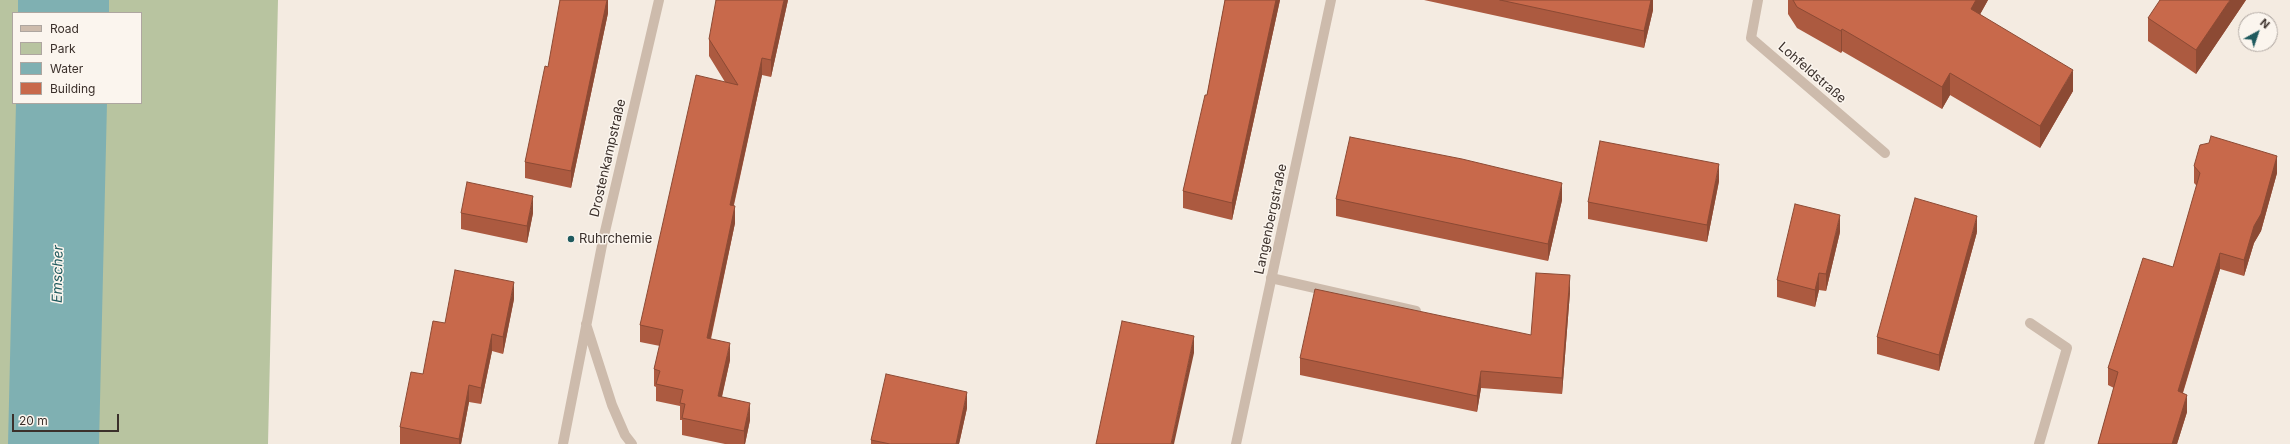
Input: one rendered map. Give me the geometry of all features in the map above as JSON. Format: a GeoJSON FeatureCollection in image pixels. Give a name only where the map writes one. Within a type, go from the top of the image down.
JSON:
{"type":"FeatureCollection","features":[{"type":"Feature","properties":{"kind":"street","name":"Drostenkampstraße"},"geometry":{"type":"LineString","coordinates":[[563,444],[586,322],[635,98],[659,0]]}},
{"type":"Feature","properties":{"kind":"street","name":"Langenbergstraße"},"geometry":{"type":"LineString","coordinates":[[1236,444],[1331,0]]}},
{"type":"Feature","properties":{"kind":"street","name":"Lohfeldstraße"},"geometry":{"type":"LineString","coordinates":[[1758,0],[1751,38],[1885,153]]}},
{"type":"Feature","properties":{"kind":"street"},"geometry":{"type":"LineString","coordinates":[[1271,278],[1423,313]]}},
{"type":"Feature","properties":{"kind":"street","name":"Drostenkampstraße"},"geometry":{"type":"LineString","coordinates":[[586,322],[612,405],[632,444]]}},
{"type":"Feature","properties":{"kind":"street"},"geometry":{"type":"LineString","coordinates":[[2030,323],[2067,348],[2038,444]]}},
{"type":"Feature","properties":{"kind":"green space"},"geometry":{"type":"Polygon","coordinates":[[[0,0],[278,0],[268,444],[0,444],[0,0]]]}},
{"type":"Feature","properties":{"kind":"water"},"geometry":{"type":"Polygon","coordinates":[[[18,0],[109,0],[109,12],[18,12],[18,0]]]}},
{"type":"Feature","properties":{"kind":"water","name":"Emscher"},"geometry":{"type":"Polygon","coordinates":[[[16,104],[107,104],[99,444],[8,444],[16,104]]]}},
{"type":"Feature","properties":{"kind":"building"},"geometry":{"type":"Polygon","coordinates":[[[560,0],[607,0],[571,171],[525,162],[545,66],[548,67],[560,0]]]}},
{"type":"Feature","properties":{"kind":"building"},"geometry":{"type":"Polygon","coordinates":[[[716,0],[784,0],[771,60],[762,58],[730,205],[735,206],[707,338],[730,343],[718,396],[750,403],[744,431],[682,418],[685,404],[680,403],[683,390],[656,384],[660,371],[654,369],[663,330],[640,325],[696,75],[738,85],[709,39],[716,0]]]}},
{"type":"Feature","properties":{"kind":"building"},"geometry":{"type":"Polygon","coordinates":[[[1225,0],[1276,0],[1232,203],[1183,191],[1205,95],[1207,95],[1225,0]]]}},
{"type":"Feature","properties":{"kind":"building"},"geometry":{"type":"Polygon","coordinates":[[[1500,0],[1651,0],[1644,31],[1500,0]]]}},
{"type":"Feature","properties":{"kind":"building"},"geometry":{"type":"Polygon","coordinates":[[[1793,0],[1976,0],[1971,9],[2073,70],[2040,126],[1950,73],[1942,87],[1842,29],[1841,31],[1797,7],[1793,0]]]}},
{"type":"Feature","properties":{"kind":"building"},"geometry":{"type":"Polygon","coordinates":[[[2160,0],[2230,0],[2196,50],[2148,18],[2160,0]]]}},
{"type":"Feature","properties":{"kind":"building"},"geometry":{"type":"Polygon","coordinates":[[[2211,136],[2277,156],[2261,214],[2254,226],[2244,260],[2220,253],[2178,391],[2187,395],[2172,444],[2098,444],[2118,372],[2108,368],[2143,258],[2173,267],[2200,173],[2194,166],[2200,145],[2209,143],[2211,136]]]}},
{"type":"Feature","properties":{"kind":"building"},"geometry":{"type":"Polygon","coordinates":[[[1350,137],[1462,159],[1562,183],[1548,244],[1336,199],[1350,137]]]}},
{"type":"Feature","properties":{"kind":"building"},"geometry":{"type":"Polygon","coordinates":[[[1600,141],[1719,164],[1707,225],[1588,202],[1600,141]]]}},
{"type":"Feature","properties":{"kind":"building"},"geometry":{"type":"Polygon","coordinates":[[[467,182],[533,196],[527,226],[461,213],[467,182]]]}},
{"type":"Feature","properties":{"kind":"building"},"geometry":{"type":"Polygon","coordinates":[[[1915,198],[1977,216],[1939,355],[1877,337],[1915,198]]]}},
{"type":"Feature","properties":{"kind":"building"},"geometry":{"type":"Polygon","coordinates":[[[1795,204],[1840,215],[1826,274],[1819,273],[1815,290],[1777,280],[1795,204]]]}},
{"type":"Feature","properties":{"kind":"building"},"geometry":{"type":"Polygon","coordinates":[[[455,270],[514,282],[503,337],[492,334],[481,388],[469,385],[459,439],[400,427],[411,372],[423,374],[433,321],[445,323],[455,270]]]}},
{"type":"Feature","properties":{"kind":"building"},"geometry":{"type":"Polygon","coordinates":[[[1536,273],[1570,275],[1562,378],[1481,371],[1477,396],[1300,358],[1315,289],[1531,335],[1536,273]]]}},
{"type":"Feature","properties":{"kind":"building"},"geometry":{"type":"Polygon","coordinates":[[[1122,321],[1194,336],[1171,444],[1096,444],[1122,321]]]}},
{"type":"Feature","properties":{"kind":"building"},"geometry":{"type":"Polygon","coordinates":[[[886,374],[967,392],[956,444],[890,444],[871,440],[886,374]]]}},
{"type":"Feature","properties":{"kind":"place","name":"Ruhrchemie"},"geometry":{"type":"Point","coordinates":[571,239]}}]}
